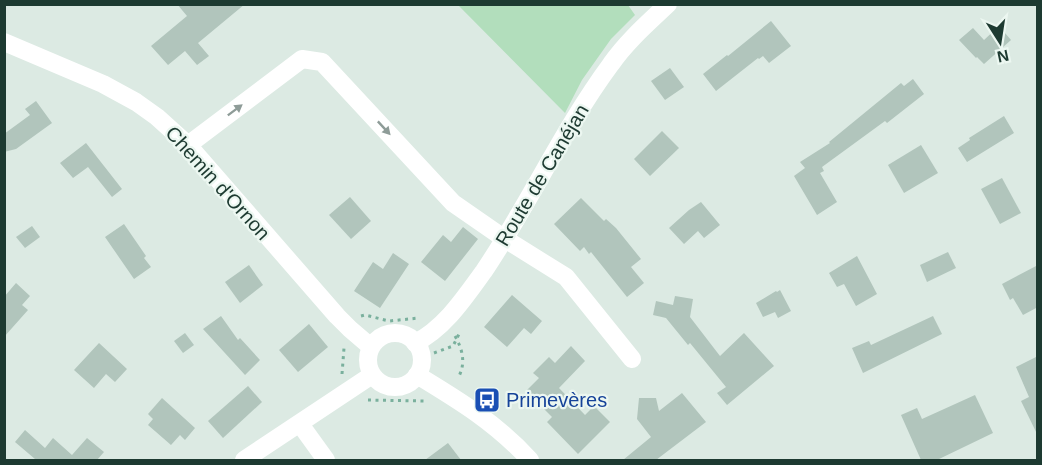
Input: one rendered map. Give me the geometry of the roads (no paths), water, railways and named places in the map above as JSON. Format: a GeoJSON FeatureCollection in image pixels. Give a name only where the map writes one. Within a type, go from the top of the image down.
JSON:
{"type":"FeatureCollection","features":[{"type":"Feature","properties":{"kind":"street","name":"Route de Canéjan"},"geometry":{"type":"LineString","coordinates":[[415,343],[427,337],[443,323],[468,294],[505,239],[571,126],[612,63],[668,4]]}},
{"type":"Feature","properties":{"kind":"street","name":"Chemin d'Ornon"},"geometry":{"type":"LineString","coordinates":[[4,42],[118,91],[157,117],[188,145],[350,329],[371,347]]}},
{"type":"Feature","properties":{"kind":"street"},"geometry":{"type":"LineString","coordinates":[[188,145],[302,59],[322,62],[453,203],[566,277],[632,359]]}},
{"type":"Feature","properties":{"kind":"street"},"geometry":{"type":"LineString","coordinates":[[392,333],[409,337],[415,343],[421,355],[421,362],[417,375],[411,381],[394,387],[378,381],[372,375],[368,361],[371,347],[377,340],[392,333]]}},
{"type":"Feature","properties":{"kind":"street"},"geometry":{"type":"LineString","coordinates":[[244,460],[372,375]]}},
{"type":"Feature","properties":{"kind":"street"},"geometry":{"type":"LineString","coordinates":[[417,375],[491,423],[530,460]]}},
{"type":"Feature","properties":{"kind":"street"},"geometry":{"type":"LineString","coordinates":[[300,424],[326,460]]}},
{"type":"Feature","properties":{"kind":"place","name":"Primevères"},"geometry":{"type":"Point","coordinates":[487,400]}}]}
